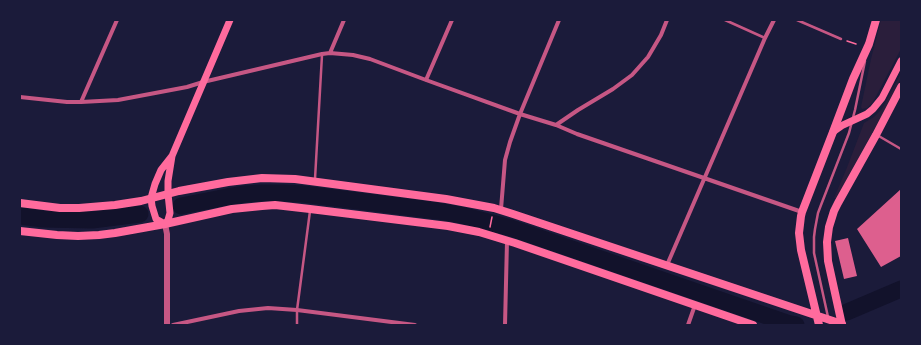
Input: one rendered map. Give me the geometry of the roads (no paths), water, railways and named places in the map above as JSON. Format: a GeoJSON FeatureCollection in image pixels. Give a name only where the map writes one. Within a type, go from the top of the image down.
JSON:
{"type":"FeatureCollection","features":[{"type":"Feature","properties":{"kind":"main road"},"geometry":{"type":"LineString","coordinates":[[165,224],[170,213],[168,181],[172,156],[230,20]]}},
{"type":"Feature","properties":{"kind":"main road"},"geometry":{"type":"LineString","coordinates":[[819,325],[802,260],[800,233],[802,212],[853,80],[869,44],[876,20]]}},
{"type":"Feature","properties":{"kind":"main road"},"geometry":{"type":"LineString","coordinates":[[834,132],[843,125],[867,114],[876,106],[882,98],[901,60]]}},
{"type":"Feature","properties":{"kind":"main road"},"geometry":{"type":"LineString","coordinates":[[20,203],[60,208],[79,208],[151,202],[168,194],[228,182],[262,178],[295,179],[446,198],[501,210],[668,265],[816,316],[830,323],[844,325],[828,261],[829,227],[836,207],[901,87]]}},
{"type":"Feature","properties":{"kind":"main road"},"geometry":{"type":"LineString","coordinates":[[165,224],[156,219],[151,202],[155,184],[161,170],[172,156]]}},
{"type":"Feature","properties":{"kind":"main road"},"geometry":{"type":"LineString","coordinates":[[20,230],[57,235],[99,235],[165,224],[245,207],[276,205],[310,208],[448,226],[479,232],[753,325]]}},
{"type":"Feature","properties":{"kind":"street"},"geometry":{"type":"LineString","coordinates":[[81,102],[116,20]]}},
{"type":"Feature","properties":{"kind":"street"},"geometry":{"type":"LineString","coordinates":[[330,53],[344,20]]}},
{"type":"Feature","properties":{"kind":"street"},"geometry":{"type":"LineString","coordinates":[[426,80],[452,20]]}},
{"type":"Feature","properties":{"kind":"street"},"geometry":{"type":"LineString","coordinates":[[501,210],[506,160],[510,142],[559,20]]}},
{"type":"Feature","properties":{"kind":"street"},"geometry":{"type":"LineString","coordinates":[[556,125],[613,89],[632,75],[648,57],[661,35],[667,20]]}},
{"type":"Feature","properties":{"kind":"street"},"geometry":{"type":"LineString","coordinates":[[668,265],[774,20]]}},
{"type":"Feature","properties":{"kind":"street"},"geometry":{"type":"LineString","coordinates":[[20,97],[67,102],[118,100],[187,87],[322,54],[330,53],[353,55],[370,58],[520,114],[556,125],[577,134],[802,212]]}},
{"type":"Feature","properties":{"kind":"street"},"geometry":{"type":"LineString","coordinates":[[165,224],[167,234],[167,325]]}},
{"type":"Feature","properties":{"kind":"street"},"geometry":{"type":"LineString","coordinates":[[505,325],[507,241]]}},
{"type":"Feature","properties":{"kind":"street"},"geometry":{"type":"LineString","coordinates":[[688,325],[695,305]]}},
{"type":"Feature","properties":{"kind":"street"},"geometry":{"type":"LineString","coordinates":[[173,325],[239,311],[268,308],[297,310],[415,325]]}},
{"type":"Feature","properties":{"kind":"lane"},"geometry":{"type":"LineString","coordinates":[[725,20],[765,38]]}},
{"type":"Feature","properties":{"kind":"lane"},"geometry":{"type":"LineString","coordinates":[[797,20],[841,39]]}},
{"type":"Feature","properties":{"kind":"lane"},"geometry":{"type":"LineString","coordinates":[[830,323],[813,246],[815,229],[821,205],[846,142],[869,44]]}},
{"type":"Feature","properties":{"kind":"lane"},"geometry":{"type":"LineString","coordinates":[[315,182],[322,54]]}},
{"type":"Feature","properties":{"kind":"lane"},"geometry":{"type":"LineString","coordinates":[[876,135],[901,149]]}},
{"type":"Feature","properties":{"kind":"lane"},"geometry":{"type":"LineString","coordinates":[[297,325],[297,310],[310,208]]}},
{"type":"Feature","properties":{"kind":"waterway"},"geometry":{"type":"LineString","coordinates":[[181,206],[245,194],[283,193],[303,194],[461,215],[511,228],[796,325]]}},
{"type":"Feature","properties":{"kind":"waterway"},"geometry":{"type":"LineString","coordinates":[[20,216],[43,219],[92,220],[140,214]]}},
{"type":"Feature","properties":{"kind":"waterway"},"geometry":{"type":"LineString","coordinates":[[847,312],[901,289]]}}]}
